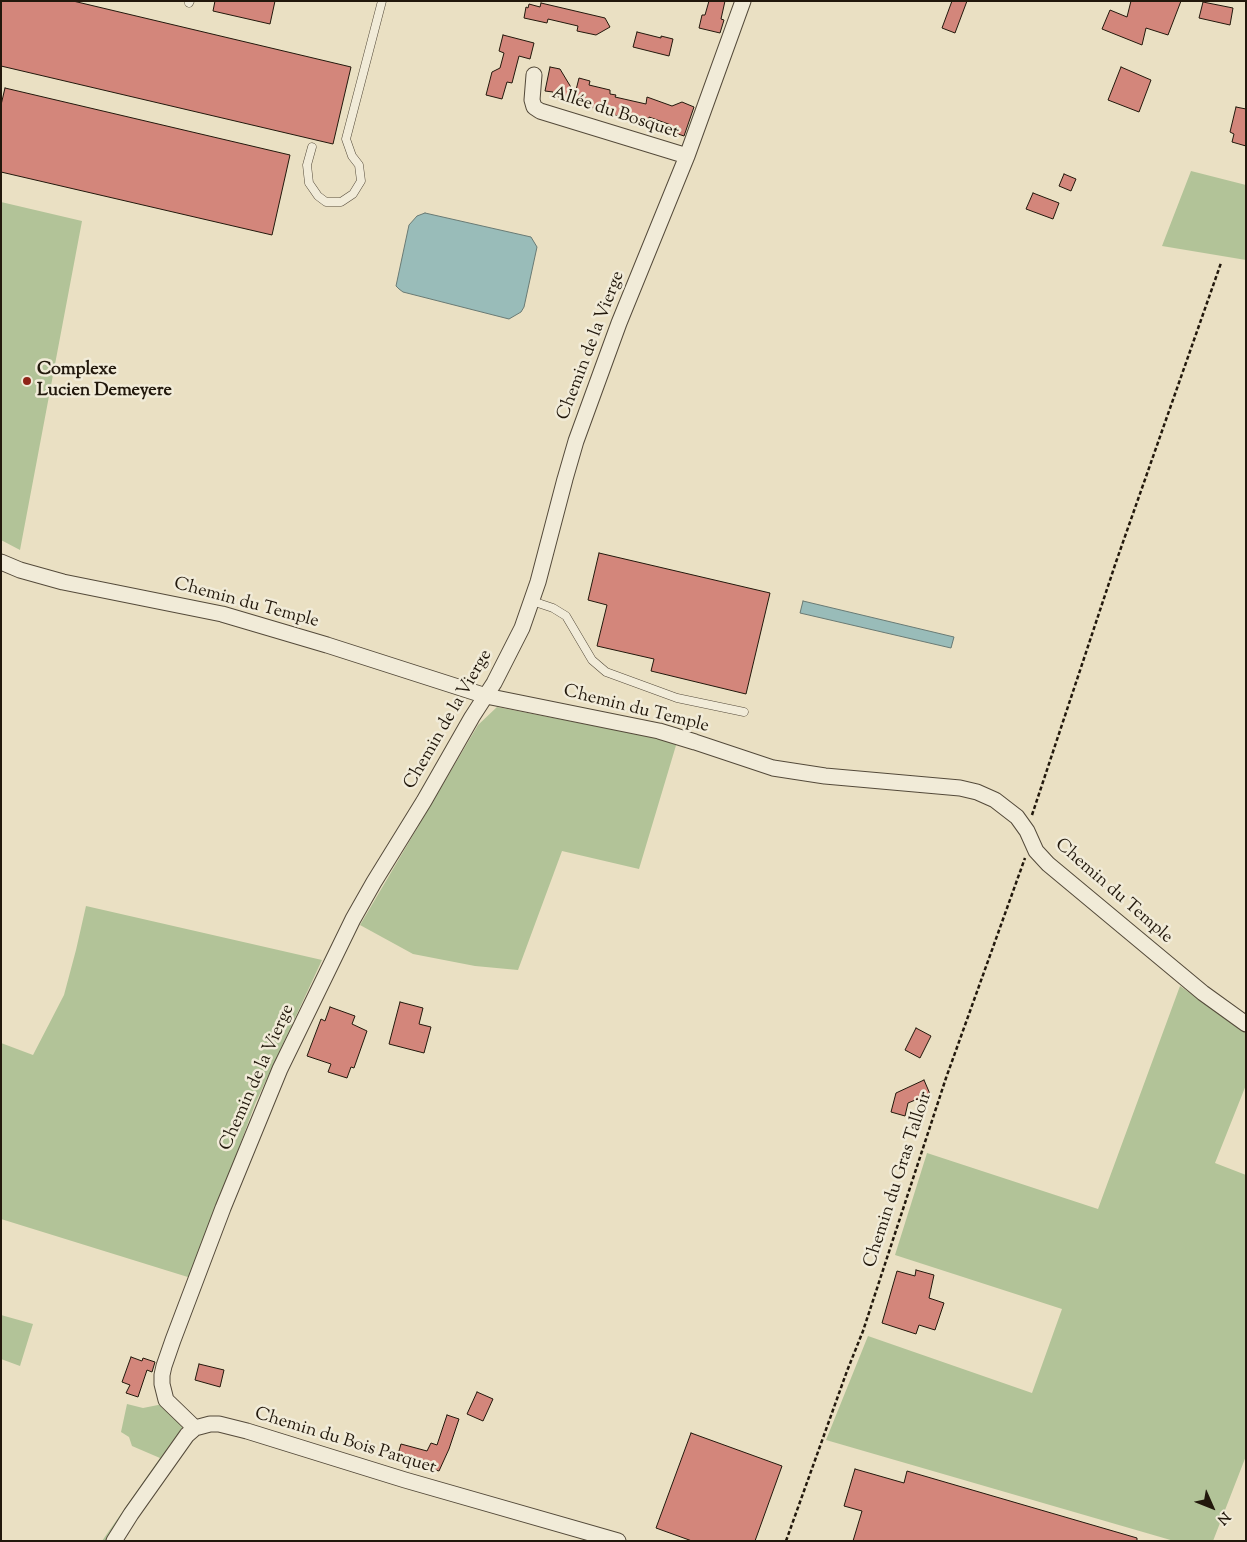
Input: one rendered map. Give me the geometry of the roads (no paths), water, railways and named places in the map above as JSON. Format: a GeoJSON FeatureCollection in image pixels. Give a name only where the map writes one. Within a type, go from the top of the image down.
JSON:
{"type":"FeatureCollection","features":[{"type":"Feature","properties":{"kind":"street","name":"Chemin de la Vierge"},"geometry":{"type":"LineString","coordinates":[[195,1428],[166,1400],[162,1384],[164,1366],[237,1175],[280,1069],[364,898],[486,696],[522,628],[538,582],[564,479],[576,441],[619,323],[686,156],[743,1]]}},
{"type":"Feature","properties":{"kind":"street","name":"Allée du Bosquet"},"geometry":{"type":"LineString","coordinates":[[534,75],[532,100],[534,107],[540,111],[686,156]]}},
{"type":"Feature","properties":{"kind":"street","name":"Chemin du Temple"},"geometry":{"type":"LineString","coordinates":[[1,562],[20,570],[55,580],[231,616],[486,696],[659,731],[758,764],[788,771],[968,790],[986,795],[1004,805],[1017,816],[1036,851],[1048,864],[1203,993],[1246,1024]]}},
{"type":"Feature","properties":{"kind":"street","name":"Chemin du Bois Parquet"},"geometry":{"type":"LineString","coordinates":[[195,1428],[210,1424],[231,1426],[405,1480],[618,1541]]}},
{"type":"Feature","properties":{"kind":"street"},"geometry":{"type":"LineString","coordinates":[[114,1541],[182,1441],[195,1428]]}},
{"type":"Feature","properties":{"kind":"lane"},"geometry":{"type":"LineString","coordinates":[[312,147],[307,165],[309,183],[318,196],[326,202],[341,202],[353,194],[361,181],[359,165],[352,156],[346,139],[381,1]]}},
{"type":"Feature","properties":{"kind":"lane"},"geometry":{"type":"LineString","coordinates":[[532,601],[553,608],[566,616],[592,660],[606,672],[677,698],[744,712]]}},
{"type":"Feature","properties":{"kind":"water"},"geometry":{"type":"Polygon","coordinates":[[[425,213],[531,237],[537,247],[524,307],[521,312],[509,319],[403,292],[396,286],[409,225],[417,216],[425,213]]]}},
{"type":"Feature","properties":{"kind":"water"},"geometry":{"type":"Polygon","coordinates":[[[803,601],[954,637],[951,648],[800,613],[803,601]]]}},
{"type":"Feature","properties":{"kind":"place","name":"Complexe Lucien Demeyere"},"geometry":{"type":"Point","coordinates":[27,381]}}]}
